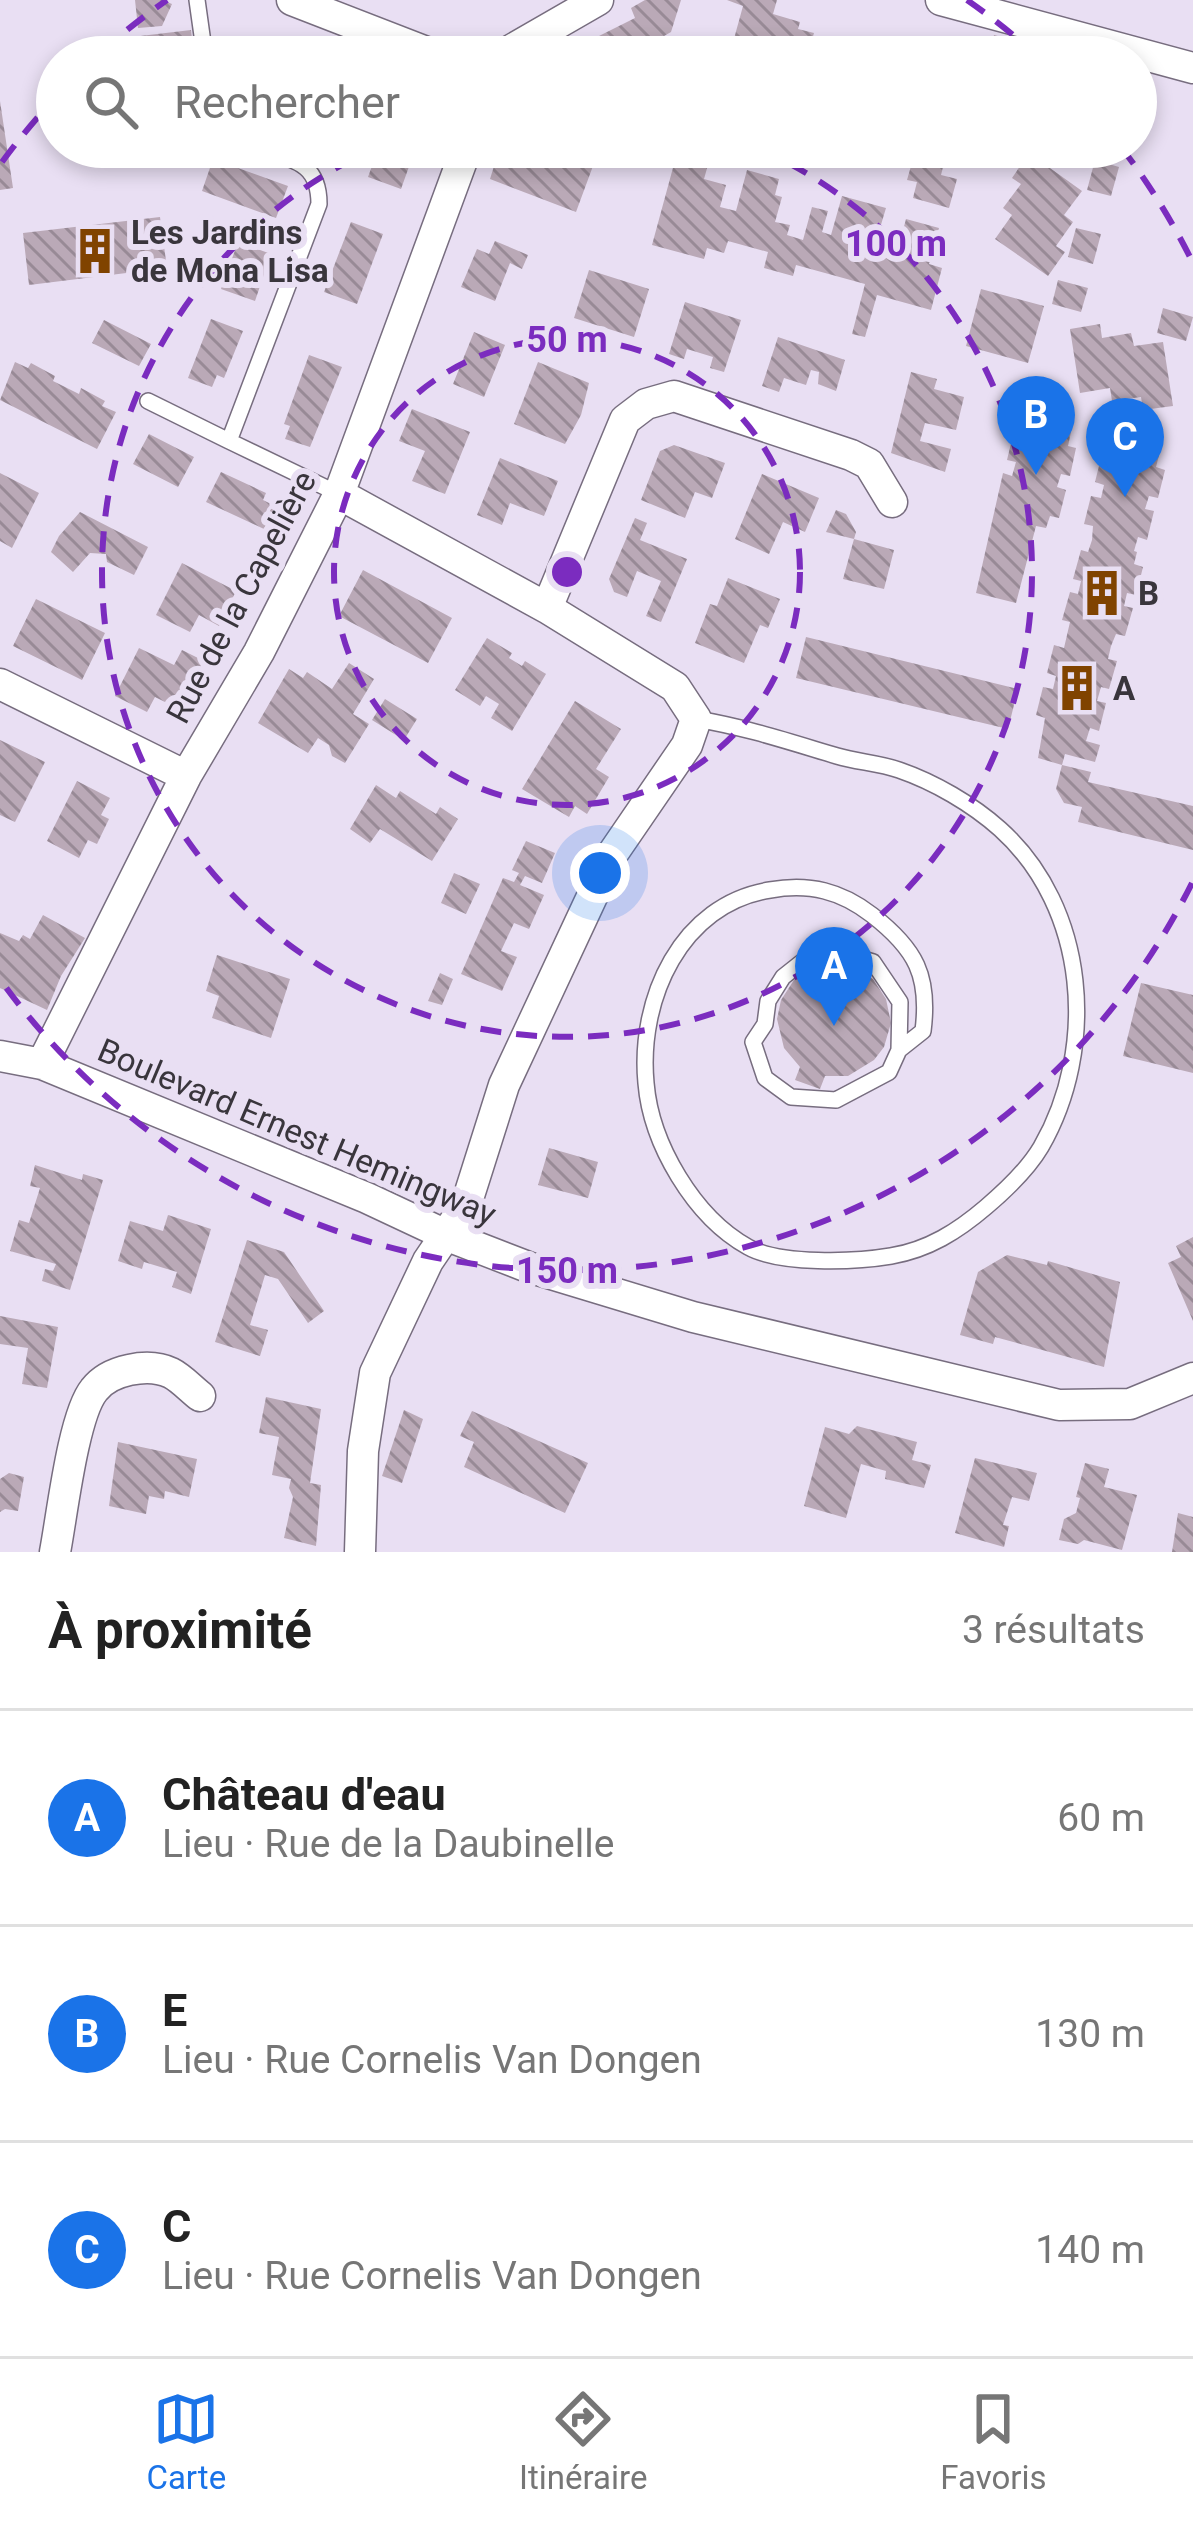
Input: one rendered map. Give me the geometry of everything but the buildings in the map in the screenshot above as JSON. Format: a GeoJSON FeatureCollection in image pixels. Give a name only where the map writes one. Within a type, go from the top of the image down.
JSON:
{"type":"FeatureCollection","features":[{"type":"Feature","properties":{"kind":"street"},"geometry":{"type":"LineString","coordinates":[[292,0],[385,36]]}},
{"type":"Feature","properties":{"kind":"street"},"geometry":{"type":"LineString","coordinates":[[535,36],[598,0]]}},
{"type":"Feature","properties":{"kind":"street"},"geometry":{"type":"LineString","coordinates":[[940,0],[1074,36]]}},
{"type":"Feature","properties":{"kind":"street"},"geometry":{"type":"LineString","coordinates":[[1157,58],[1193,68]]}},
{"type":"Feature","properties":{"kind":"street","name":"Rue de la Capelière"},"geometry":{"type":"LineString","coordinates":[[42,1064],[186,776],[259,652],[339,494],[459,168]]}},
{"type":"Feature","properties":{"kind":"street"},"geometry":{"type":"LineString","coordinates":[[547,608],[625,420],[646,404],[674,396],[851,455],[869,464],[892,502]]}},
{"type":"Feature","properties":{"kind":"street"},"geometry":{"type":"LineString","coordinates":[[339,494],[547,608],[675,687],[696,719],[687,746],[611,856],[504,1085],[466,1205],[428,1261],[375,1373],[363,1451],[360,1552]]}},
{"type":"Feature","properties":{"kind":"street"},"geometry":{"type":"LineString","coordinates":[[0,684],[186,776]]}},
{"type":"Feature","properties":{"kind":"street","name":"Boulevard Ernest Hemingway"},"geometry":{"type":"LineString","coordinates":[[0,1056],[42,1064],[528,1267],[693,1317],[1059,1405],[1130,1404],[1193,1378]]}},
{"type":"Feature","properties":{"kind":"street"},"geometry":{"type":"LineString","coordinates":[[55,1552],[78,1430],[93,1390],[117,1373],[149,1368],[170,1373],[200,1396]]}},
{"type":"Feature","properties":{"kind":"lane"},"geometry":{"type":"LineString","coordinates":[[197,0],[202,36]]}},
{"type":"Feature","properties":{"kind":"lane"},"geometry":{"type":"LineString","coordinates":[[229,441],[319,204],[319,180],[309,168]]}},
{"type":"Feature","properties":{"kind":"lane"},"geometry":{"type":"LineString","coordinates":[[148,401],[339,494]]}},
{"type":"Feature","properties":{"kind":"lane"},"geometry":{"type":"LineString","coordinates":[[696,719],[896,769],[945,790],[1001,830],[1041,879],[1066,930],[1076,974],[1076,1051],[1040,1150],[1004,1192],[962,1228],[915,1252],[858,1262],[752,1250],[713,1223],[680,1182],[660,1136],[646,1085],[648,1030],[663,972],[687,937],[716,909],[745,894],[786,887],[826,889],[884,924],[919,965],[927,1000],[923,1031],[899,1050],[890,1072],[836,1100],[791,1097],[765,1078],[753,1042],[783,977],[807,958],[839,952],[873,962],[900,1002],[899,1050]]}},
{"type":"Feature","properties":{"kind":"place","name":"Les Jardins de Mona Lisa"},"geometry":{"type":"Point","coordinates":[95,251]}},
{"type":"Feature","properties":{"kind":"place","name":"E"},"geometry":{"type":"Point","coordinates":[1036,475]}},
{"type":"Feature","properties":{"kind":"place","name":"C"},"geometry":{"type":"Point","coordinates":[1125,497]}},
{"type":"Feature","properties":{"kind":"place","name":"B"},"geometry":{"type":"Point","coordinates":[1102,593]}},
{"type":"Feature","properties":{"kind":"place","name":"A"},"geometry":{"type":"Point","coordinates":[1077,688]}},
{"type":"Feature","properties":{"kind":"place","name":"Château d'eau"},"geometry":{"type":"Point","coordinates":[834,1026]}}]}
